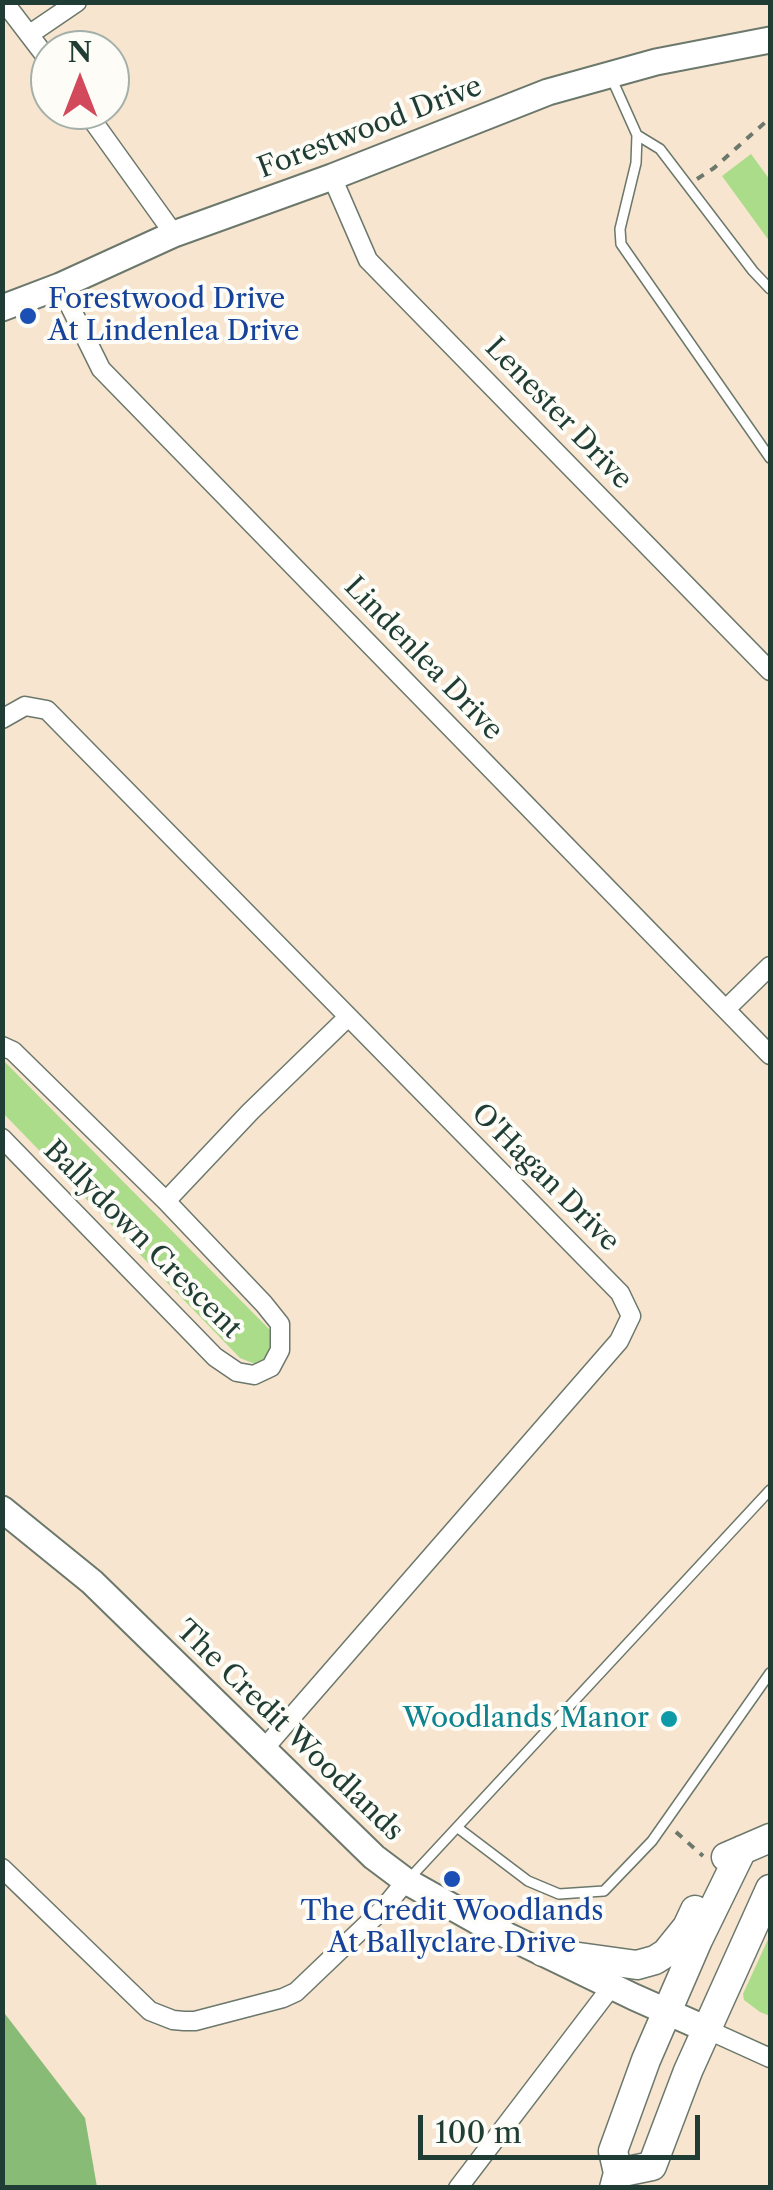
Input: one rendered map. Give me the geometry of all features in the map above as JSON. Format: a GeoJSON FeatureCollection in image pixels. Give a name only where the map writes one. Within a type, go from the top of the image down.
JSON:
{"type":"FeatureCollection","features":[{"type":"Feature","properties":{"kind":"main road"},"geometry":{"type":"LineString","coordinates":[[543,1952],[637,1966],[654,1960],[687,1927],[720,1860],[770,1838]]}},
{"type":"Feature","properties":{"kind":"main road"},"geometry":{"type":"LineString","coordinates":[[742,1850],[646,2060],[613,2151],[616,2180],[652,2166],[685,2077],[770,1889]]}},
{"type":"Feature","properties":{"kind":"street"},"geometry":{"type":"LineString","coordinates":[[4,2],[30,34]]}},
{"type":"Feature","properties":{"kind":"street"},"geometry":{"type":"LineString","coordinates":[[36,30],[77,2]]}},
{"type":"Feature","properties":{"kind":"street","name":"Forestwood Drive"},"geometry":{"type":"LineString","coordinates":[[2,308],[174,234],[548,92],[672,58],[770,40]]}},
{"type":"Feature","properties":{"kind":"street"},"geometry":{"type":"LineString","coordinates":[[99,130],[174,234]]}},
{"type":"Feature","properties":{"kind":"street","name":"Lenester Drive"},"geometry":{"type":"LineString","coordinates":[[332,177],[368,260],[770,671]]}},
{"type":"Feature","properties":{"kind":"street","name":"Lindenlea Drive"},"geometry":{"type":"LineString","coordinates":[[60,286],[101,368],[770,1054]]}},
{"type":"Feature","properties":{"kind":"street","name":"O'Hagan Drive"},"geometry":{"type":"LineString","coordinates":[[2,719],[24,706],[47,710],[620,1293],[631,1316],[619,1341],[262,1751]]}},
{"type":"Feature","properties":{"kind":"street"},"geometry":{"type":"LineString","coordinates":[[726,1009],[770,966]]}},
{"type":"Feature","properties":{"kind":"street","name":"Ballydown Crescent"},"geometry":{"type":"LineString","coordinates":[[166,1201],[348,1017]]}},
{"type":"Feature","properties":{"kind":"street","name":"Ballydown Crescent"},"geometry":{"type":"LineString","coordinates":[[2,1046],[14,1051],[166,1201],[280,1324],[280,1350],[271,1366],[254,1375],[237,1372],[215,1357],[2,1138]]}},
{"type":"Feature","properties":{"kind":"street","name":"The Credit Woodlands"},"geometry":{"type":"LineString","coordinates":[[2,1509],[92,1582],[374,1858],[479,1922],[706,2029]]}},
{"type":"Feature","properties":{"kind":"street"},"geometry":{"type":"LineString","coordinates":[[2,1868],[150,2011],[184,2021],[296,1992],[384,1908],[406,1881]]}},
{"type":"Feature","properties":{"kind":"street"},"geometry":{"type":"LineString","coordinates":[[458,2188],[612,1986]]}},
{"type":"Feature","properties":{"kind":"street"},"geometry":{"type":"LineString","coordinates":[[706,2029],[770,2058]]}},
{"type":"Feature","properties":{"kind":"lane"},"geometry":{"type":"LineString","coordinates":[[610,74],[638,135],[636,162],[620,228],[621,244],[770,458]]}},
{"type":"Feature","properties":{"kind":"lane"},"geometry":{"type":"LineString","coordinates":[[638,135],[660,149],[770,289]]}},
{"type":"Feature","properties":{"kind":"lane"},"geometry":{"type":"LineString","coordinates":[[406,1881],[770,1490]]}},
{"type":"Feature","properties":{"kind":"lane"},"geometry":{"type":"LineString","coordinates":[[458,1828],[528,1881],[559,1894],[604,1891],[652,1841],[770,1673]]}},
{"type":"Feature","properties":{"kind":"path"},"geometry":{"type":"LineString","coordinates":[[688,184],[714,168],[770,118]]}},
{"type":"Feature","properties":{"kind":"path"},"geometry":{"type":"LineString","coordinates":[[665,1822],[707,1860]]}},
{"type":"Feature","properties":{"kind":"green space"},"geometry":{"type":"Polygon","coordinates":[[[751,154],[770,180],[770,242],[722,176],[751,154]]]}},
{"type":"Feature","properties":{"kind":"green space"},"geometry":{"type":"Polygon","coordinates":[[[2,1059],[271,1331],[274,1345],[268,1357],[255,1364],[240,1358],[3,1113],[2,1059]]]}},
{"type":"Feature","properties":{"kind":"green space"},"geometry":{"type":"Polygon","coordinates":[[[770,1935],[770,2016],[744,2000],[743,1994],[770,1935]]]}},
{"type":"Feature","properties":{"kind":"green space"},"geometry":{"type":"Polygon","coordinates":[[[2,2010],[85,2118],[97,2187],[3,2187],[2,2010]]]}},
{"type":"Feature","properties":{"kind":"place","name":"Forestwood Drive At Lindenlea Drive"},"geometry":{"type":"Point","coordinates":[28,316]}},
{"type":"Feature","properties":{"kind":"place","name":"Woodlands Manor"},"geometry":{"type":"Point","coordinates":[669,1719]}},
{"type":"Feature","properties":{"kind":"place","name":"The Credit Woodlands At Ballyclare Drive"},"geometry":{"type":"Point","coordinates":[452,1879]}}]}
